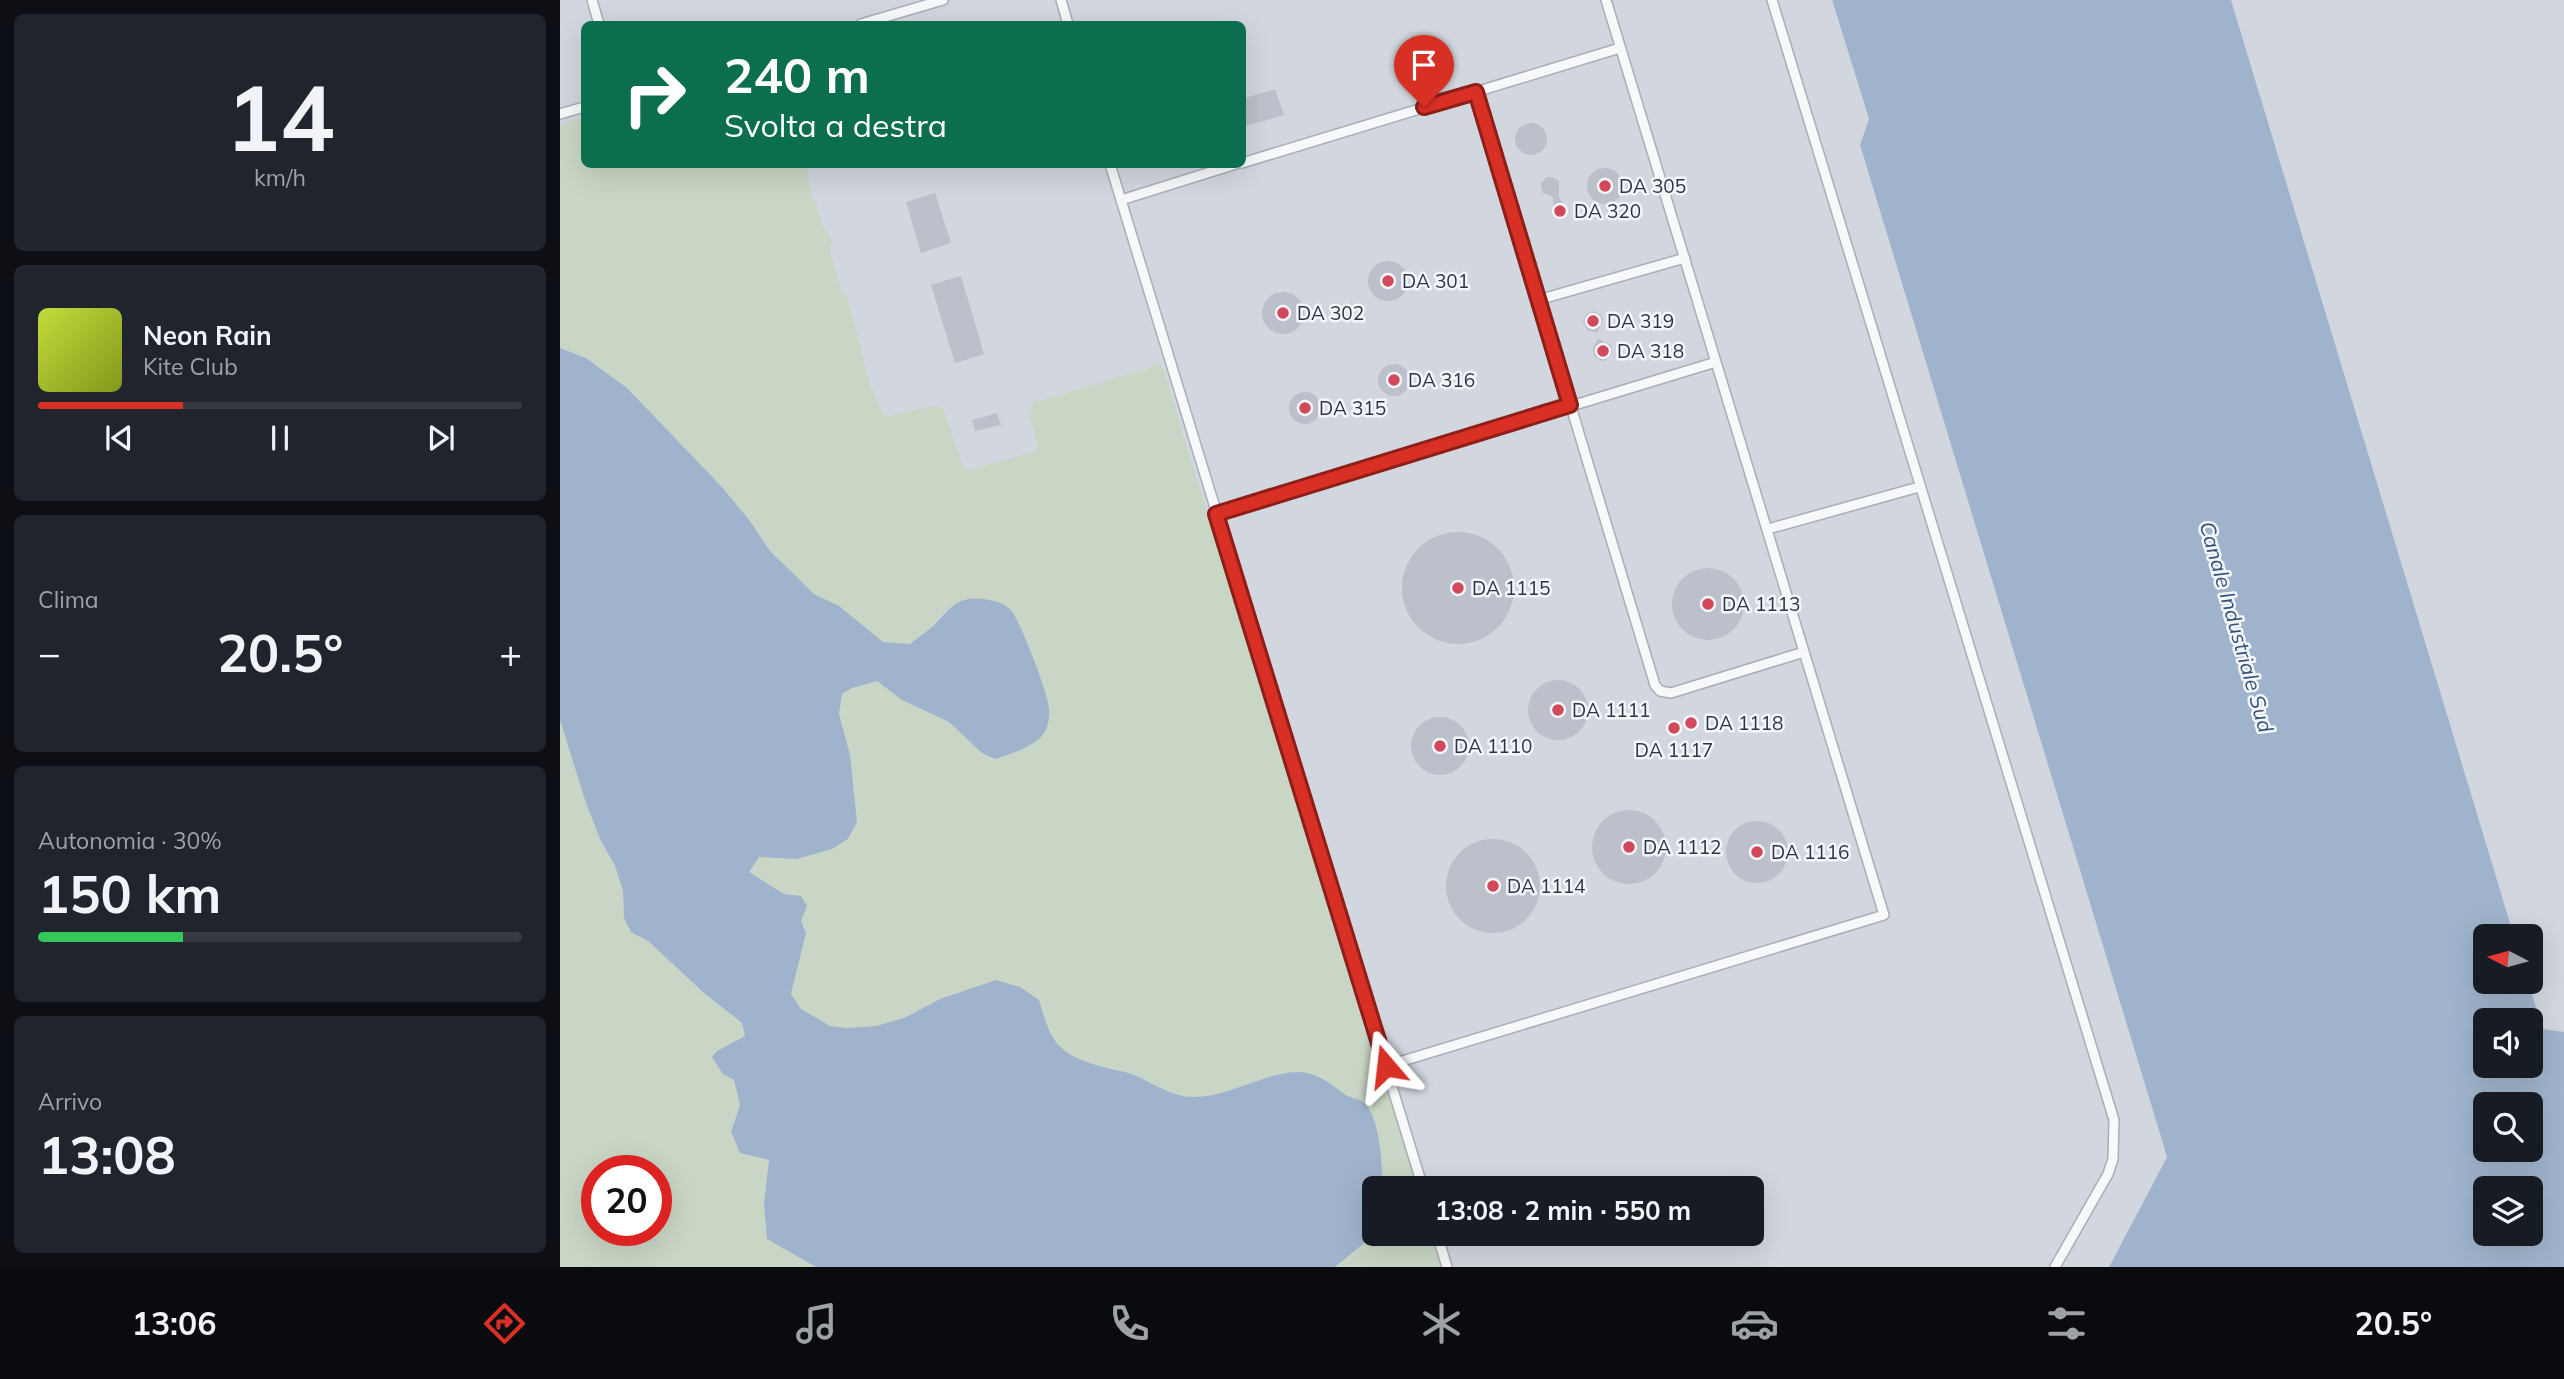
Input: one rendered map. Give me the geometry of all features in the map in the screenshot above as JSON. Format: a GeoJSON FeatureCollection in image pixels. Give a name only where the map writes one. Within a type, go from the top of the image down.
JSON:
{"type":"FeatureCollection","features":[{"type":"Feature","properties":{"kind":"lane"},"geometry":{"type":"LineString","coordinates":[[592,0],[598,21]]}},
{"type":"Feature","properties":{"kind":"lane"},"geometry":{"type":"LineString","coordinates":[[871,21],[943,0]]}},
{"type":"Feature","properties":{"kind":"lane"},"geometry":{"type":"LineString","coordinates":[[1061,0],[1067,21]]}},
{"type":"Feature","properties":{"kind":"lane"},"geometry":{"type":"LineString","coordinates":[[1386,1066],[1884,915],[1606,0]]}},
{"type":"Feature","properties":{"kind":"lane"},"geometry":{"type":"LineString","coordinates":[[1772,0],[2114,1120],[2113,1159],[2108,1174],[2055,1267]]}},
{"type":"Feature","properties":{"kind":"lane"},"geometry":{"type":"LineString","coordinates":[[1246,162],[1620,48]]}},
{"type":"Feature","properties":{"kind":"lane"},"geometry":{"type":"LineString","coordinates":[[1476,92],[1655,685],[1660,691],[1671,693],[1804,652]]}},
{"type":"Feature","properties":{"kind":"lane"},"geometry":{"type":"LineString","coordinates":[[560,114],[581,108]]}},
{"type":"Feature","properties":{"kind":"lane"},"geometry":{"type":"LineString","coordinates":[[1111,168],[1419,1176]]}},
{"type":"Feature","properties":{"kind":"lane"},"geometry":{"type":"LineString","coordinates":[[1121,200],[1223,168]]}},
{"type":"Feature","properties":{"kind":"lane"},"geometry":{"type":"LineString","coordinates":[[1538,300],[1685,258]]}},
{"type":"Feature","properties":{"kind":"lane"},"geometry":{"type":"LineString","coordinates":[[1216,514],[1716,362]]}},
{"type":"Feature","properties":{"kind":"lane"},"geometry":{"type":"LineString","coordinates":[[1768,529],[1919,487]]}},
{"type":"Feature","properties":{"kind":"lane"},"geometry":{"type":"LineString","coordinates":[[1441,1246],[1447,1267]]}},
{"type":"Feature","properties":{"kind":"shaded area"},"geometry":{"type":"Polygon","coordinates":[[[560,0],[1832,0],[1869,119],[1860,145],[2167,1157],[2109,1267],[560,1267],[560,0]]]}},
{"type":"Feature","properties":{"kind":"shaded area"},"geometry":{"type":"Polygon","coordinates":[[[2231,0],[2564,0],[2564,1032],[2543,1029],[2543,1008],[2536,1008],[2532,994],[2543,994],[2543,924],[2510,924],[2231,0]]]}},
{"type":"Feature","properties":{"kind":"green space"},"geometry":{"type":"Polygon","coordinates":[[[581,118],[581,168],[806,168],[811,198],[815,200],[822,226],[832,241],[830,251],[842,294],[847,296],[868,378],[883,414],[888,416],[933,406],[943,408],[963,467],[967,471],[1036,451],[1038,444],[1029,415],[1033,403],[1152,367],[1154,363],[1163,368],[1372,1054],[1384,1077],[1413,1176],[1382,1176],[1377,1129],[1369,1108],[1322,1078],[1303,1072],[1283,1073],[1208,1096],[1178,1095],[1130,1074],[1087,1062],[1066,1052],[1053,1037],[1039,1000],[1020,987],[996,980],[940,999],[904,1018],[876,1026],[830,1026],[801,1009],[791,994],[806,933],[801,921],[803,913],[794,894],[784,894],[749,872],[759,857],[797,859],[857,822],[850,755],[839,714],[842,694],[852,688],[877,681],[902,700],[949,722],[982,753],[1049,709],[1021,627],[946,609],[932,627],[910,644],[883,642],[839,607],[814,594],[770,551],[722,487],[627,388],[586,358],[560,347],[560,125],[581,118]]]}},
{"type":"Feature","properties":{"kind":"green space"},"geometry":{"type":"Polygon","coordinates":[[[560,720],[586,803],[600,839],[615,866],[623,891],[624,918],[631,932],[648,941],[704,993],[743,1024],[746,1036],[717,1051],[723,1074],[734,1079],[740,1105],[733,1121],[740,1153],[769,1160],[764,1204],[767,1239],[816,1267],[560,1267],[560,720]]]}},
{"type":"Feature","properties":{"kind":"green space"},"geometry":{"type":"Polygon","coordinates":[[[1362,1245],[1436,1246],[1442,1267],[1335,1267],[1362,1245]]]}},
{"type":"Feature","properties":{"kind":"water","name":"Canale Industriale Sud"},"geometry":{"type":"Polygon","coordinates":[[[1832,0],[2231,0],[2510,924],[2473,924],[2473,994],[2532,994],[2536,1008],[2473,1008],[2473,1078],[2543,1078],[2543,1029],[2564,1032],[2564,1267],[2109,1267],[2167,1157],[1860,145],[1869,119],[1832,0]]]}},
{"type":"Feature","properties":{"kind":"water"},"geometry":{"type":"Polygon","coordinates":[[[560,348],[586,358],[627,388],[722,487],[770,551],[814,594],[839,606],[883,642],[910,644],[957,603],[974,599],[991,600],[1006,606],[1014,615],[1039,674],[1049,709],[1046,730],[1030,745],[995,759],[982,753],[949,722],[902,700],[877,681],[852,688],[842,694],[839,714],[850,755],[857,822],[848,839],[832,849],[797,859],[759,857],[749,872],[784,894],[801,896],[807,906],[801,921],[806,933],[791,994],[801,1009],[830,1026],[876,1026],[904,1018],[940,999],[996,980],[1020,987],[1039,1000],[1053,1037],[1066,1052],[1088,1062],[1130,1074],[1178,1095],[1208,1096],[1296,1072],[1316,1076],[1345,1095],[1363,1102],[1369,1108],[1377,1129],[1382,1176],[1362,1176],[1362,1245],[1335,1267],[816,1267],[767,1239],[764,1204],[769,1160],[740,1153],[731,1132],[740,1105],[734,1080],[723,1074],[712,1057],[717,1051],[745,1036],[742,1023],[704,993],[648,941],[631,932],[624,918],[623,891],[615,866],[600,839],[586,803],[560,720],[560,348]]]}},
{"type":"Feature","properties":{"kind":"building"},"geometry":{"type":"Polygon","coordinates":[[[1275,89],[1284,115],[1246,126],[1246,98],[1275,89]]]}},
{"type":"Feature","properties":{"kind":"building"},"geometry":{"type":"Polygon","coordinates":[[[1531,123],[1542,128],[1547,139],[1542,150],[1531,155],[1520,150],[1515,139],[1520,128],[1531,123]]]}},
{"type":"Feature","properties":{"kind":"building","name":"DA 305"},"geometry":{"type":"Polygon","coordinates":[[[1605,168],[1618,173],[1623,186],[1618,199],[1605,204],[1592,199],[1587,186],[1592,173],[1605,168]]]}},
{"type":"Feature","properties":{"kind":"building"},"geometry":{"type":"Polygon","coordinates":[[[1547,177],[1559,181],[1559,198],[1568,210],[1563,219],[1553,216],[1553,197],[1542,192],[1541,183],[1547,177]]]}},
{"type":"Feature","properties":{"kind":"building"},"geometry":{"type":"Polygon","coordinates":[[[935,193],[951,243],[921,253],[906,202],[935,193]]]}},
{"type":"Feature","properties":{"kind":"building","name":"DA 301"},"geometry":{"type":"Polygon","coordinates":[[[1388,261],[1402,267],[1408,281],[1402,295],[1388,301],[1374,295],[1368,281],[1374,267],[1388,261]]]}},
{"type":"Feature","properties":{"kind":"building"},"geometry":{"type":"Polygon","coordinates":[[[961,276],[984,354],[955,363],[931,285],[961,276]]]}},
{"type":"Feature","properties":{"kind":"building","name":"DA 302"},"geometry":{"type":"Polygon","coordinates":[[[1283,292],[1298,298],[1304,313],[1298,328],[1283,334],[1268,328],[1262,313],[1268,298],[1283,292]]]}},
{"type":"Feature","properties":{"kind":"building","name":"DA 319"},"geometry":{"type":"Polygon","coordinates":[[[1594,311],[1601,315],[1603,320],[1597,333],[1587,330],[1583,322],[1586,314],[1594,311]]]}},
{"type":"Feature","properties":{"kind":"building","name":"DA 318"},"geometry":{"type":"Polygon","coordinates":[[[1598,339],[1611,345],[1612,354],[1606,360],[1602,361],[1594,356],[1593,348],[1598,339]]]}},
{"type":"Feature","properties":{"kind":"building","name":"DA 316"},"geometry":{"type":"Polygon","coordinates":[[[1394,364],[1406,368],[1410,380],[1406,392],[1394,396],[1382,392],[1378,380],[1382,368],[1394,364]]]}},
{"type":"Feature","properties":{"kind":"building","name":"DA 315"},"geometry":{"type":"Polygon","coordinates":[[[1305,392],[1317,396],[1321,408],[1317,420],[1305,424],[1293,420],[1289,408],[1293,396],[1305,392]]]}},
{"type":"Feature","properties":{"kind":"building"},"geometry":{"type":"Polygon","coordinates":[[[997,413],[1001,425],[975,431],[972,420],[997,413]]]}},
{"type":"Feature","properties":{"kind":"building","name":"DA 1115"},"geometry":{"type":"Polygon","coordinates":[[[1458,532],[1479,536],[1498,548],[1510,567],[1514,588],[1510,609],[1498,628],[1479,640],[1458,644],[1437,640],[1418,628],[1406,609],[1402,588],[1406,567],[1418,548],[1437,536],[1458,532]]]}},
{"type":"Feature","properties":{"kind":"building","name":"DA 1113"},"geometry":{"type":"Polygon","coordinates":[[[1708,568],[1728,574],[1738,584],[1744,604],[1738,624],[1728,634],[1708,640],[1688,634],[1678,624],[1672,604],[1678,584],[1688,574],[1708,568]]]}},
{"type":"Feature","properties":{"kind":"building","name":"DA 1111"},"geometry":{"type":"Polygon","coordinates":[[[1558,680],[1575,685],[1583,693],[1588,710],[1583,727],[1575,735],[1558,740],[1541,735],[1533,727],[1528,710],[1533,693],[1541,685],[1558,680]]]}},
{"type":"Feature","properties":{"kind":"building","name":"DA 1110"},"geometry":{"type":"Polygon","coordinates":[[[1434,717],[1446,717],[1461,725],[1469,740],[1469,752],[1461,767],[1446,775],[1434,775],[1419,767],[1411,752],[1411,740],[1419,725],[1434,717]]]}},
{"type":"Feature","properties":{"kind":"building","name":"DA 1112"},"geometry":{"type":"Polygon","coordinates":[[[1629,810],[1650,816],[1660,826],[1666,847],[1660,868],[1650,878],[1629,884],[1608,878],[1598,868],[1592,847],[1598,826],[1608,816],[1629,810]]]}},
{"type":"Feature","properties":{"kind":"building","name":"DA 1116"},"geometry":{"type":"Polygon","coordinates":[[[1751,821],[1763,821],[1779,830],[1786,840],[1786,864],[1779,874],[1763,883],[1751,883],[1740,878],[1731,869],[1726,858],[1726,846],[1731,835],[1740,826],[1751,821]]]}},
{"type":"Feature","properties":{"kind":"building","name":"DA 1114"},"geometry":{"type":"Polygon","coordinates":[[[1493,839],[1511,843],[1526,853],[1536,868],[1540,886],[1536,904],[1526,919],[1511,929],[1493,933],[1475,929],[1460,919],[1450,904],[1446,886],[1450,868],[1460,853],[1475,843],[1493,839]]]}},
{"type":"Feature","properties":{"kind":"place","name":"DA 305"},"geometry":{"type":"Point","coordinates":[1605,186]}},
{"type":"Feature","properties":{"kind":"place","name":"DA 320"},"geometry":{"type":"Point","coordinates":[1560,211]}},
{"type":"Feature","properties":{"kind":"place","name":"DA 301"},"geometry":{"type":"Point","coordinates":[1388,281]}},
{"type":"Feature","properties":{"kind":"place","name":"DA 302"},"geometry":{"type":"Point","coordinates":[1283,313]}},
{"type":"Feature","properties":{"kind":"place","name":"DA 319"},"geometry":{"type":"Point","coordinates":[1593,321]}},
{"type":"Feature","properties":{"kind":"place","name":"DA 318"},"geometry":{"type":"Point","coordinates":[1603,351]}},
{"type":"Feature","properties":{"kind":"place","name":"DA 316"},"geometry":{"type":"Point","coordinates":[1394,380]}},
{"type":"Feature","properties":{"kind":"place","name":"DA 315"},"geometry":{"type":"Point","coordinates":[1305,408]}},
{"type":"Feature","properties":{"kind":"place","name":"DA 1115"},"geometry":{"type":"Point","coordinates":[1458,588]}},
{"type":"Feature","properties":{"kind":"place","name":"DA 1113"},"geometry":{"type":"Point","coordinates":[1708,604]}},
{"type":"Feature","properties":{"kind":"place","name":"DA 1111"},"geometry":{"type":"Point","coordinates":[1558,710]}},
{"type":"Feature","properties":{"kind":"place","name":"DA 1118"},"geometry":{"type":"Point","coordinates":[1691,723]}},
{"type":"Feature","properties":{"kind":"place","name":"DA 1117"},"geometry":{"type":"Point","coordinates":[1674,728]}},
{"type":"Feature","properties":{"kind":"place","name":"DA 1110"},"geometry":{"type":"Point","coordinates":[1440,746]}},
{"type":"Feature","properties":{"kind":"place","name":"DA 1112"},"geometry":{"type":"Point","coordinates":[1629,847]}},
{"type":"Feature","properties":{"kind":"place","name":"DA 1116"},"geometry":{"type":"Point","coordinates":[1757,852]}},
{"type":"Feature","properties":{"kind":"place","name":"DA 1114"},"geometry":{"type":"Point","coordinates":[1493,886]}},
{"type":"Feature","properties":{"kind":"route"},"geometry":{"type":"LineString","coordinates":[[1386,1066],[1216,514],[1570,405],[1476,92],[1424,107]]}}]}
